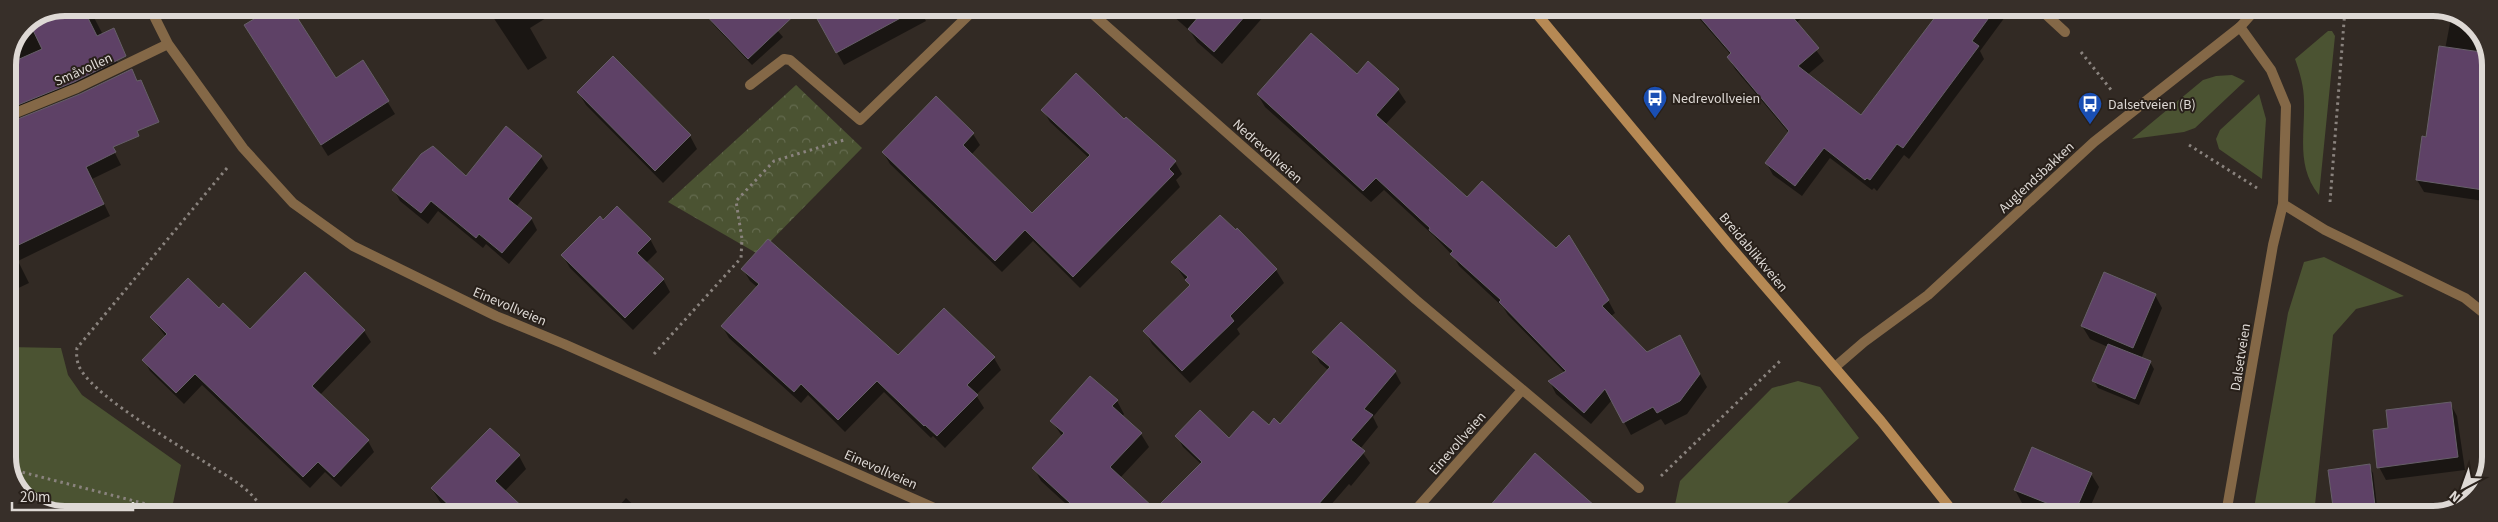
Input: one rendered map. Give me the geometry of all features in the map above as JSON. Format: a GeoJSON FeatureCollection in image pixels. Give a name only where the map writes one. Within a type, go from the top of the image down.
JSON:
{"type":"FeatureCollection","features":[{"type":"Feature","properties":{"kind":"main road","name":"Breidablikkveien"},"geometry":{"type":"LineString","coordinates":[[1539,16],[1730,246],[1835,367],[1948,506]]}},
{"type":"Feature","properties":{"kind":"street","name":"Einevollveien"},"geometry":{"type":"LineString","coordinates":[[154,16],[168,44],[243,148],[293,203],[353,246],[496,316],[635,375],[930,506]]}},
{"type":"Feature","properties":{"kind":"street"},"geometry":{"type":"LineString","coordinates":[[750,85],[784,58],[790,60],[860,120],[968,16]]}},
{"type":"Feature","properties":{"kind":"street","name":"Nedrevollveien"},"geometry":{"type":"LineString","coordinates":[[1095,16],[1416,300],[1639,488]]}},
{"type":"Feature","properties":{"kind":"street"},"geometry":{"type":"LineString","coordinates":[[2048,16],[2065,32]]}},
{"type":"Feature","properties":{"kind":"street","name":"Auglendsbakken"},"geometry":{"type":"LineString","coordinates":[[1835,367],[1864,342],[1928,295],[2094,142],[2240,27],[2249,16]]}},
{"type":"Feature","properties":{"kind":"street","name":"Dalsetveien"},"geometry":{"type":"LineString","coordinates":[[2227,506],[2271,254],[2283,204],[2286,106],[2271,70],[2240,27]]}},
{"type":"Feature","properties":{"kind":"street","name":"Småvollen"},"geometry":{"type":"LineString","coordinates":[[16,113],[77,88],[168,44]]}},
{"type":"Feature","properties":{"kind":"street"},"geometry":{"type":"LineString","coordinates":[[2283,204],[2325,230],[2465,298],[2482,312]]}},
{"type":"Feature","properties":{"kind":"street","name":"Einevollveien"},"geometry":{"type":"LineString","coordinates":[[1419,506],[1522,390]]}},
{"type":"Feature","properties":{"kind":"path"},"geometry":{"type":"LineString","coordinates":[[2325,230],[2330,203],[2343,16]]}},
{"type":"Feature","properties":{"kind":"path"},"geometry":{"type":"LineString","coordinates":[[2065,32],[2112,91]]}},
{"type":"Feature","properties":{"kind":"path"},"geometry":{"type":"LineString","coordinates":[[635,375],[740,258],[742,239],[737,218],[736,201],[774,161],[842,142],[860,120]]}},
{"type":"Feature","properties":{"kind":"path"},"geometry":{"type":"LineString","coordinates":[[2189,144],[2283,204]]}},
{"type":"Feature","properties":{"kind":"path"},"geometry":{"type":"LineString","coordinates":[[243,148],[77,348],[76,357],[80,369],[90,383],[125,410],[245,488],[258,506]]}},
{"type":"Feature","properties":{"kind":"path"},"geometry":{"type":"LineString","coordinates":[[1658,479],[1781,360]]}},
{"type":"Feature","properties":{"kind":"path"},"geometry":{"type":"LineString","coordinates":[[19,471],[154,506]]}},
{"type":"Feature","properties":{"kind":"green space"},"geometry":{"type":"Polygon","coordinates":[[[2328,31],[2332,31],[2335,36],[2319,195],[2307,173],[2304,162],[2304,96],[2295,59],[2328,31]]]}},
{"type":"Feature","properties":{"kind":"green space"},"geometry":{"type":"Polygon","coordinates":[[[2232,75],[2245,81],[2195,128],[2184,132],[2132,139],[2203,80],[2216,76],[2232,75]]]}},
{"type":"Feature","properties":{"kind":"green space"},"geometry":{"type":"Polygon","coordinates":[[[796,85],[862,148],[758,254],[668,202],[796,85]]]}},
{"type":"Feature","properties":{"kind":"green space"},"geometry":{"type":"Polygon","coordinates":[[[2259,94],[2266,119],[2262,179],[2219,149],[2216,139],[2220,130],[2259,94]]]}},
{"type":"Feature","properties":{"kind":"green space"},"geometry":{"type":"Polygon","coordinates":[[[2324,257],[2404,296],[2356,309],[2333,335],[2315,506],[2254,506],[2288,313],[2304,262],[2324,257]]]}},
{"type":"Feature","properties":{"kind":"green space"},"geometry":{"type":"Polygon","coordinates":[[[16,347],[61,348],[68,375],[82,395],[181,465],[172,506],[65,506],[49,503],[33,494],[20,476],[16,460],[16,347]]]}},
{"type":"Feature","properties":{"kind":"green space"},"geometry":{"type":"Polygon","coordinates":[[[1798,381],[1820,387],[1859,438],[1784,506],[1675,506],[1680,481],[1772,388],[1798,381]]]}},
{"type":"Feature","properties":{"kind":"building"},"geometry":{"type":"Polygon","coordinates":[[[87,16],[97,36],[114,28],[126,56],[74,82],[16,106],[17,60],[42,49],[33,29],[38,24],[56,17],[87,16]]]}},
{"type":"Feature","properties":{"kind":"building"},"geometry":{"type":"Polygon","coordinates":[[[252,16],[296,16],[336,78],[363,60],[389,101],[321,145],[244,25],[254,19],[252,16]]]}},
{"type":"Feature","properties":{"kind":"building"},"geometry":{"type":"Polygon","coordinates":[[[707,16],[794,16],[748,59],[707,16]]]}},
{"type":"Feature","properties":{"kind":"building"},"geometry":{"type":"Polygon","coordinates":[[[815,16],[904,16],[836,53],[815,16]]]}},
{"type":"Feature","properties":{"kind":"building"},"geometry":{"type":"Polygon","coordinates":[[[1199,16],[1245,16],[1214,52],[1188,29],[1199,16]]]}},
{"type":"Feature","properties":{"kind":"building"},"geometry":{"type":"Polygon","coordinates":[[[1699,16],[1792,16],[1819,48],[1798,66],[1861,115],[1936,16],[1990,16],[1972,41],[1979,46],[1903,148],[1897,144],[1870,180],[1867,178],[1865,180],[1824,148],[1795,186],[1765,163],[1789,131],[1727,57],[1731,53],[1699,16]]]}},
{"type":"Feature","properties":{"kind":"building"},"geometry":{"type":"Polygon","coordinates":[[[1311,33],[1357,74],[1368,61],[1399,89],[1376,115],[1467,197],[1482,181],[1556,248],[1569,235],[1609,300],[1602,306],[1647,352],[1680,335],[1700,374],[1680,401],[1657,413],[1653,407],[1623,423],[1605,389],[1584,413],[1548,381],[1566,371],[1499,302],[1501,300],[1450,254],[1453,251],[1429,230],[1430,228],[1376,178],[1363,191],[1257,94],[1311,33]]]}},
{"type":"Feature","properties":{"kind":"building"},"geometry":{"type":"Polygon","coordinates":[[[2439,46],[2480,52],[2482,62],[2482,190],[2416,180],[2422,136],[2426,137],[2439,46]]]}},
{"type":"Feature","properties":{"kind":"building"},"geometry":{"type":"Polygon","coordinates":[[[613,56],[691,135],[655,171],[577,92],[613,56]]]}},
{"type":"Feature","properties":{"kind":"building"},"geometry":{"type":"Polygon","coordinates":[[[132,69],[137,81],[141,80],[159,122],[137,131],[139,136],[113,147],[116,152],[86,167],[104,204],[16,246],[16,120],[80,94],[132,69]]]}},
{"type":"Feature","properties":{"kind":"building"},"geometry":{"type":"Polygon","coordinates":[[[1076,73],[1124,119],[1126,117],[1176,161],[1169,169],[1174,174],[1073,277],[1025,230],[995,261],[882,152],[936,96],[974,133],[963,145],[1032,213],[1090,155],[1041,110],[1076,73]]]}},
{"type":"Feature","properties":{"kind":"building"},"geometry":{"type":"Polygon","coordinates":[[[506,126],[542,156],[508,199],[532,218],[502,253],[479,234],[476,238],[431,201],[421,213],[392,190],[421,154],[433,146],[466,176],[506,126]]]}},
{"type":"Feature","properties":{"kind":"building"},"geometry":{"type":"Polygon","coordinates":[[[617,206],[651,239],[637,253],[664,279],[625,318],[561,255],[600,216],[603,220],[617,206]]]}},
{"type":"Feature","properties":{"kind":"building"},"geometry":{"type":"Polygon","coordinates":[[[1220,215],[1236,230],[1237,228],[1277,269],[1230,316],[1234,321],[1182,371],[1143,331],[1190,285],[1185,280],[1188,277],[1171,262],[1220,215]]]}},
{"type":"Feature","properties":{"kind":"building"},"geometry":{"type":"Polygon","coordinates":[[[768,239],[898,355],[944,308],[995,357],[967,385],[978,395],[937,436],[877,381],[838,420],[801,384],[794,392],[721,326],[759,284],[741,269],[768,239]]]}},
{"type":"Feature","properties":{"kind":"building"},"geometry":{"type":"Polygon","coordinates":[[[305,272],[365,330],[312,386],[369,440],[334,477],[318,462],[303,477],[195,374],[176,393],[142,360],[167,334],[150,317],[188,278],[219,308],[223,303],[250,329],[305,272]]]}},
{"type":"Feature","properties":{"kind":"building"},"geometry":{"type":"Polygon","coordinates":[[[2104,272],[2156,294],[2133,348],[2081,326],[2104,272]]]}},
{"type":"Feature","properties":{"kind":"building"},"geometry":{"type":"Polygon","coordinates":[[[1341,322],[1396,371],[1364,409],[1373,415],[1351,440],[1365,451],[1317,506],[1158,506],[1202,462],[1175,436],[1200,410],[1229,438],[1253,411],[1269,425],[1274,418],[1280,424],[1330,367],[1312,352],[1341,322]]]}},
{"type":"Feature","properties":{"kind":"building"},"geometry":{"type":"Polygon","coordinates":[[[2108,344],[2151,361],[2135,399],[2092,381],[2108,344]]]}},
{"type":"Feature","properties":{"kind":"building"},"geometry":{"type":"Polygon","coordinates":[[[1090,376],[1118,400],[1112,406],[1142,433],[1110,467],[1152,506],[1073,506],[1032,468],[1064,433],[1050,421],[1090,376]]]}},
{"type":"Feature","properties":{"kind":"building"},"geometry":{"type":"Polygon","coordinates":[[[2451,402],[2458,457],[2377,468],[2373,430],[2388,428],[2386,410],[2451,402]]]}},
{"type":"Feature","properties":{"kind":"building"},"geometry":{"type":"Polygon","coordinates":[[[490,428],[520,455],[495,481],[522,506],[450,506],[431,488],[490,428]]]}},
{"type":"Feature","properties":{"kind":"building"},"geometry":{"type":"Polygon","coordinates":[[[2032,447],[2092,473],[2078,506],[2054,506],[2014,490],[2032,447]]]}},
{"type":"Feature","properties":{"kind":"building"},"geometry":{"type":"Polygon","coordinates":[[[1535,453],[1595,506],[1490,506],[1535,453]]]}},
{"type":"Feature","properties":{"kind":"building"},"geometry":{"type":"Polygon","coordinates":[[[2370,464],[2375,506],[2333,506],[2328,470],[2370,464]]]}},
{"type":"Feature","properties":{"kind":"place","name":"Nedrevollveien"},"geometry":{"type":"Point","coordinates":[1655,119]}},
{"type":"Feature","properties":{"kind":"place","name":"Dalsetveien (B)"},"geometry":{"type":"Point","coordinates":[2090,125]}}]}
